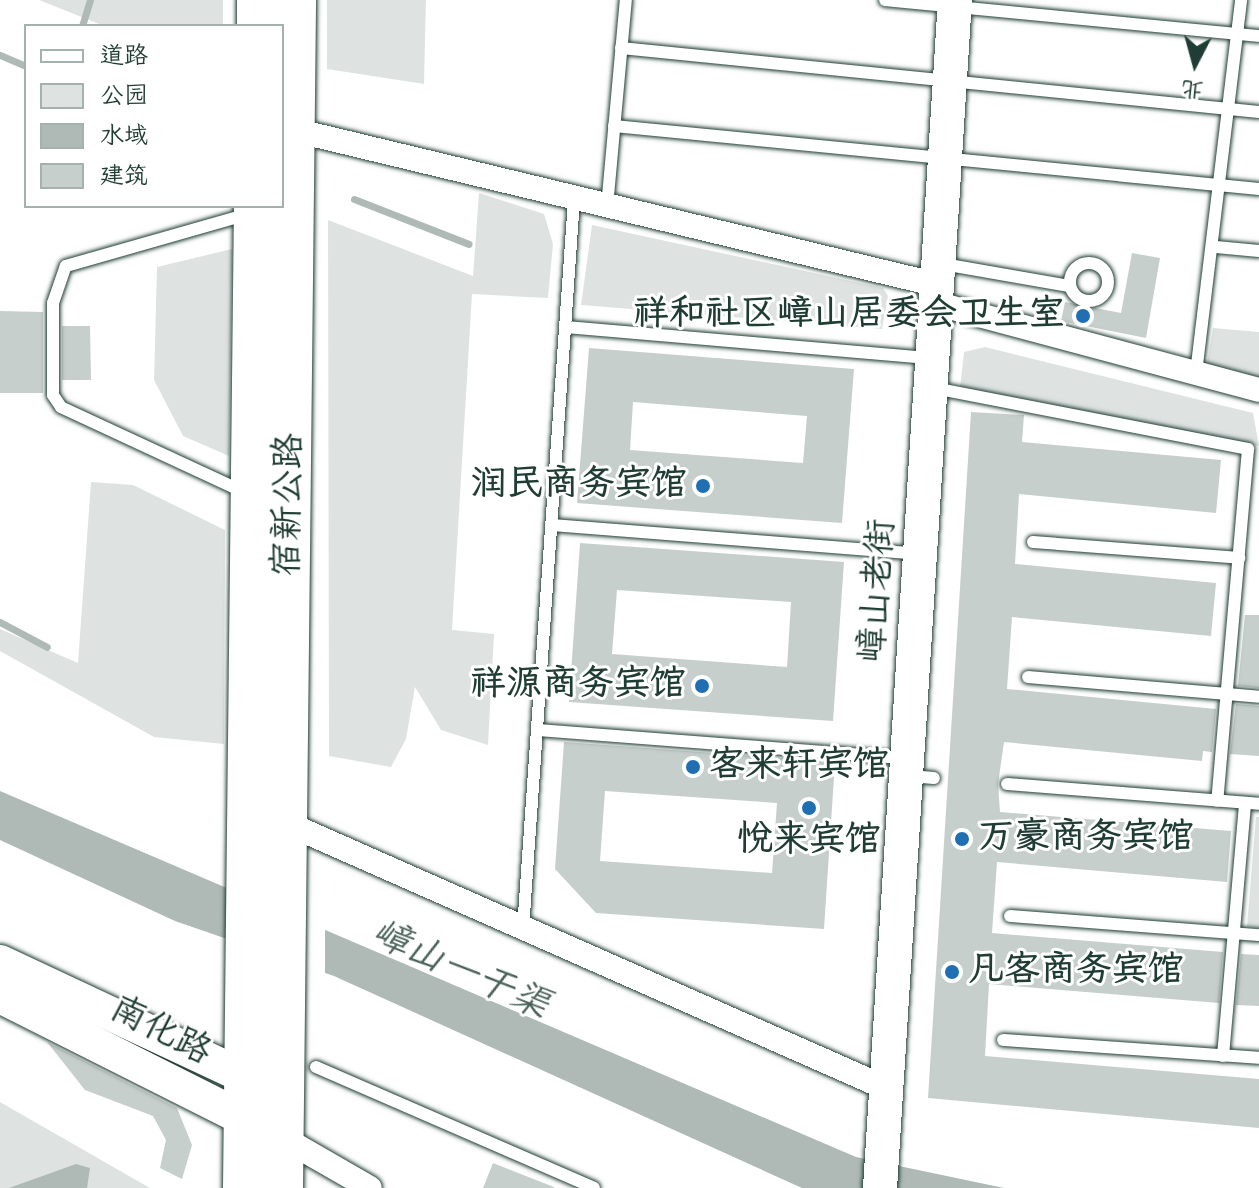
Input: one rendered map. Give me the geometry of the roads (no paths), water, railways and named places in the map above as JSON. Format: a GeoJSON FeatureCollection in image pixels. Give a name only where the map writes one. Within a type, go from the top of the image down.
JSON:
{"type":"FeatureCollection","features":[{"type":"Feature","properties":{"kind":"highway"},"geometry":{"type":"LineString","coordinates":[[258,0],[258,24]]}},
{"type":"Feature","properties":{"kind":"highway","name":"宿新公路"},"geometry":{"type":"LineString","coordinates":[[264,1086],[268,823],[294,130],[295,0]]}},
{"type":"Feature","properties":{"kind":"highway","name":"宿新公路"},"geometry":{"type":"LineString","coordinates":[[255,209],[252,496],[268,823]]}},
{"type":"Feature","properties":{"kind":"highway"},"geometry":{"type":"LineString","coordinates":[[244,1188],[246,1119],[264,1086]]}},
{"type":"Feature","properties":{"kind":"highway"},"geometry":{"type":"LineString","coordinates":[[264,1086],[283,1138],[282,1188]]}},
{"type":"Feature","properties":{"kind":"street","name":"嶂山老街"},"geometry":{"type":"LineString","coordinates":[[880,1188],[916,770],[921,554],[955,4]]}},
{"type":"Feature","properties":{"kind":"street"},"geometry":{"type":"LineString","coordinates":[[294,130],[939,284],[1196,373],[1259,390]]}},
{"type":"Feature","properties":{"kind":"street"},"geometry":{"type":"LineString","coordinates":[[268,823],[523,929],[886,1101]]}},
{"type":"Feature","properties":{"kind":"street","name":"南化路"},"geometry":{"type":"LineString","coordinates":[[0,962],[264,1086]]}},
{"type":"Feature","properties":{"kind":"street","name":"南化路"},"geometry":{"type":"LineString","coordinates":[[0,996],[283,1138]]}},
{"type":"Feature","properties":{"kind":"street"},"geometry":{"type":"LineString","coordinates":[[283,1138],[370,1188]]}},
{"type":"Feature","properties":{"kind":"lane"},"geometry":{"type":"LineString","coordinates":[[607,207],[626,0]]}},
{"type":"Feature","properties":{"kind":"lane"},"geometry":{"type":"LineString","coordinates":[[885,0],[955,4],[1259,36]]}},
{"type":"Feature","properties":{"kind":"lane"},"geometry":{"type":"LineString","coordinates":[[1196,373],[1216,247],[1241,0]]}},
{"type":"Feature","properties":{"kind":"lane"},"geometry":{"type":"LineString","coordinates":[[621,48],[1259,112]]}},
{"type":"Feature","properties":{"kind":"lane"},"geometry":{"type":"LineString","coordinates":[[614,126],[1259,189]]}},
{"type":"Feature","properties":{"kind":"lane"},"geometry":{"type":"LineString","coordinates":[[523,929],[574,199]]}},
{"type":"Feature","properties":{"kind":"lane"},"geometry":{"type":"LineString","coordinates":[[252,496],[61,407],[53,395],[53,303],[66,266],[255,209]]}},
{"type":"Feature","properties":{"kind":"lane"},"geometry":{"type":"LineString","coordinates":[[1216,247],[1259,251]]}},
{"type":"Feature","properties":{"kind":"lane"},"geometry":{"type":"LineString","coordinates":[[939,284],[1069,286]]}},
{"type":"Feature","properties":{"kind":"lane"},"geometry":{"type":"LineString","coordinates":[[566,327],[933,373],[1248,449],[1217,801]]}},
{"type":"Feature","properties":{"kind":"lane"},"geometry":{"type":"LineString","coordinates":[[552,525],[921,554]]}},
{"type":"Feature","properties":{"kind":"lane"},"geometry":{"type":"LineString","coordinates":[[1033,542],[1239,558]]}},
{"type":"Feature","properties":{"kind":"lane"},"geometry":{"type":"LineString","coordinates":[[1028,677],[1259,697]]}},
{"type":"Feature","properties":{"kind":"lane"},"geometry":{"type":"LineString","coordinates":[[538,730],[916,770]]}},
{"type":"Feature","properties":{"kind":"lane"},"geometry":{"type":"LineString","coordinates":[[1007,784],[1259,804]]}},
{"type":"Feature","properties":{"kind":"lane"},"geometry":{"type":"LineString","coordinates":[[1223,1056],[1245,803]]}},
{"type":"Feature","properties":{"kind":"lane"},"geometry":{"type":"LineString","coordinates":[[1010,916],[1259,935]]}},
{"type":"Feature","properties":{"kind":"lane"},"geometry":{"type":"LineString","coordinates":[[1003,1040],[1259,1058]]}},
{"type":"Feature","properties":{"kind":"lane"},"geometry":{"type":"LineString","coordinates":[[316,1067],[594,1188]]}},
{"type":"Feature","properties":{"kind":"water"},"geometry":{"type":"Polygon","coordinates":[[[0,791],[856,1157],[1004,1188],[802,1188],[334,976],[175,921],[0,840],[0,791]]]}},
{"type":"Feature","properties":{"kind":"water"},"geometry":{"type":"Polygon","coordinates":[[[76,1164],[90,1168],[87,1188],[9,1188],[76,1164]]]}},
{"type":"Feature","properties":{"kind":"waterway"},"geometry":{"type":"LineString","coordinates":[[83,24],[90,0]]}},
{"type":"Feature","properties":{"kind":"waterway"},"geometry":{"type":"LineString","coordinates":[[0,55],[24,65]]}},
{"type":"Feature","properties":{"kind":"waterway"},"geometry":{"type":"LineString","coordinates":[[354,199],[469,244]]}},
{"type":"Feature","properties":{"kind":"waterway"},"geometry":{"type":"LineString","coordinates":[[0,622],[47,647]]}},
{"type":"Feature","properties":{"kind":"place","name":"祥和社区嶂山居委会卫生室"},"geometry":{"type":"Point","coordinates":[1083,316]}},
{"type":"Feature","properties":{"kind":"place","name":"润民商务宾馆"},"geometry":{"type":"Point","coordinates":[703,486]}},
{"type":"Feature","properties":{"kind":"place","name":"祥源商务宾馆"},"geometry":{"type":"Point","coordinates":[702,686]}},
{"type":"Feature","properties":{"kind":"place","name":"客来轩宾馆"},"geometry":{"type":"Point","coordinates":[693,767]}},
{"type":"Feature","properties":{"kind":"place","name":"悦来宾馆"},"geometry":{"type":"Point","coordinates":[809,808]}},
{"type":"Feature","properties":{"kind":"place","name":"万豪商务宾馆"},"geometry":{"type":"Point","coordinates":[962,839]}},
{"type":"Feature","properties":{"kind":"place","name":"凡客商务宾馆"},"geometry":{"type":"Point","coordinates":[952,972]}},
{"type":"Feature","properties":{"kind":"water label","name":"嶂山一干渠"},"geometry":{"type":"Point","coordinates":[459,972]}}]}
